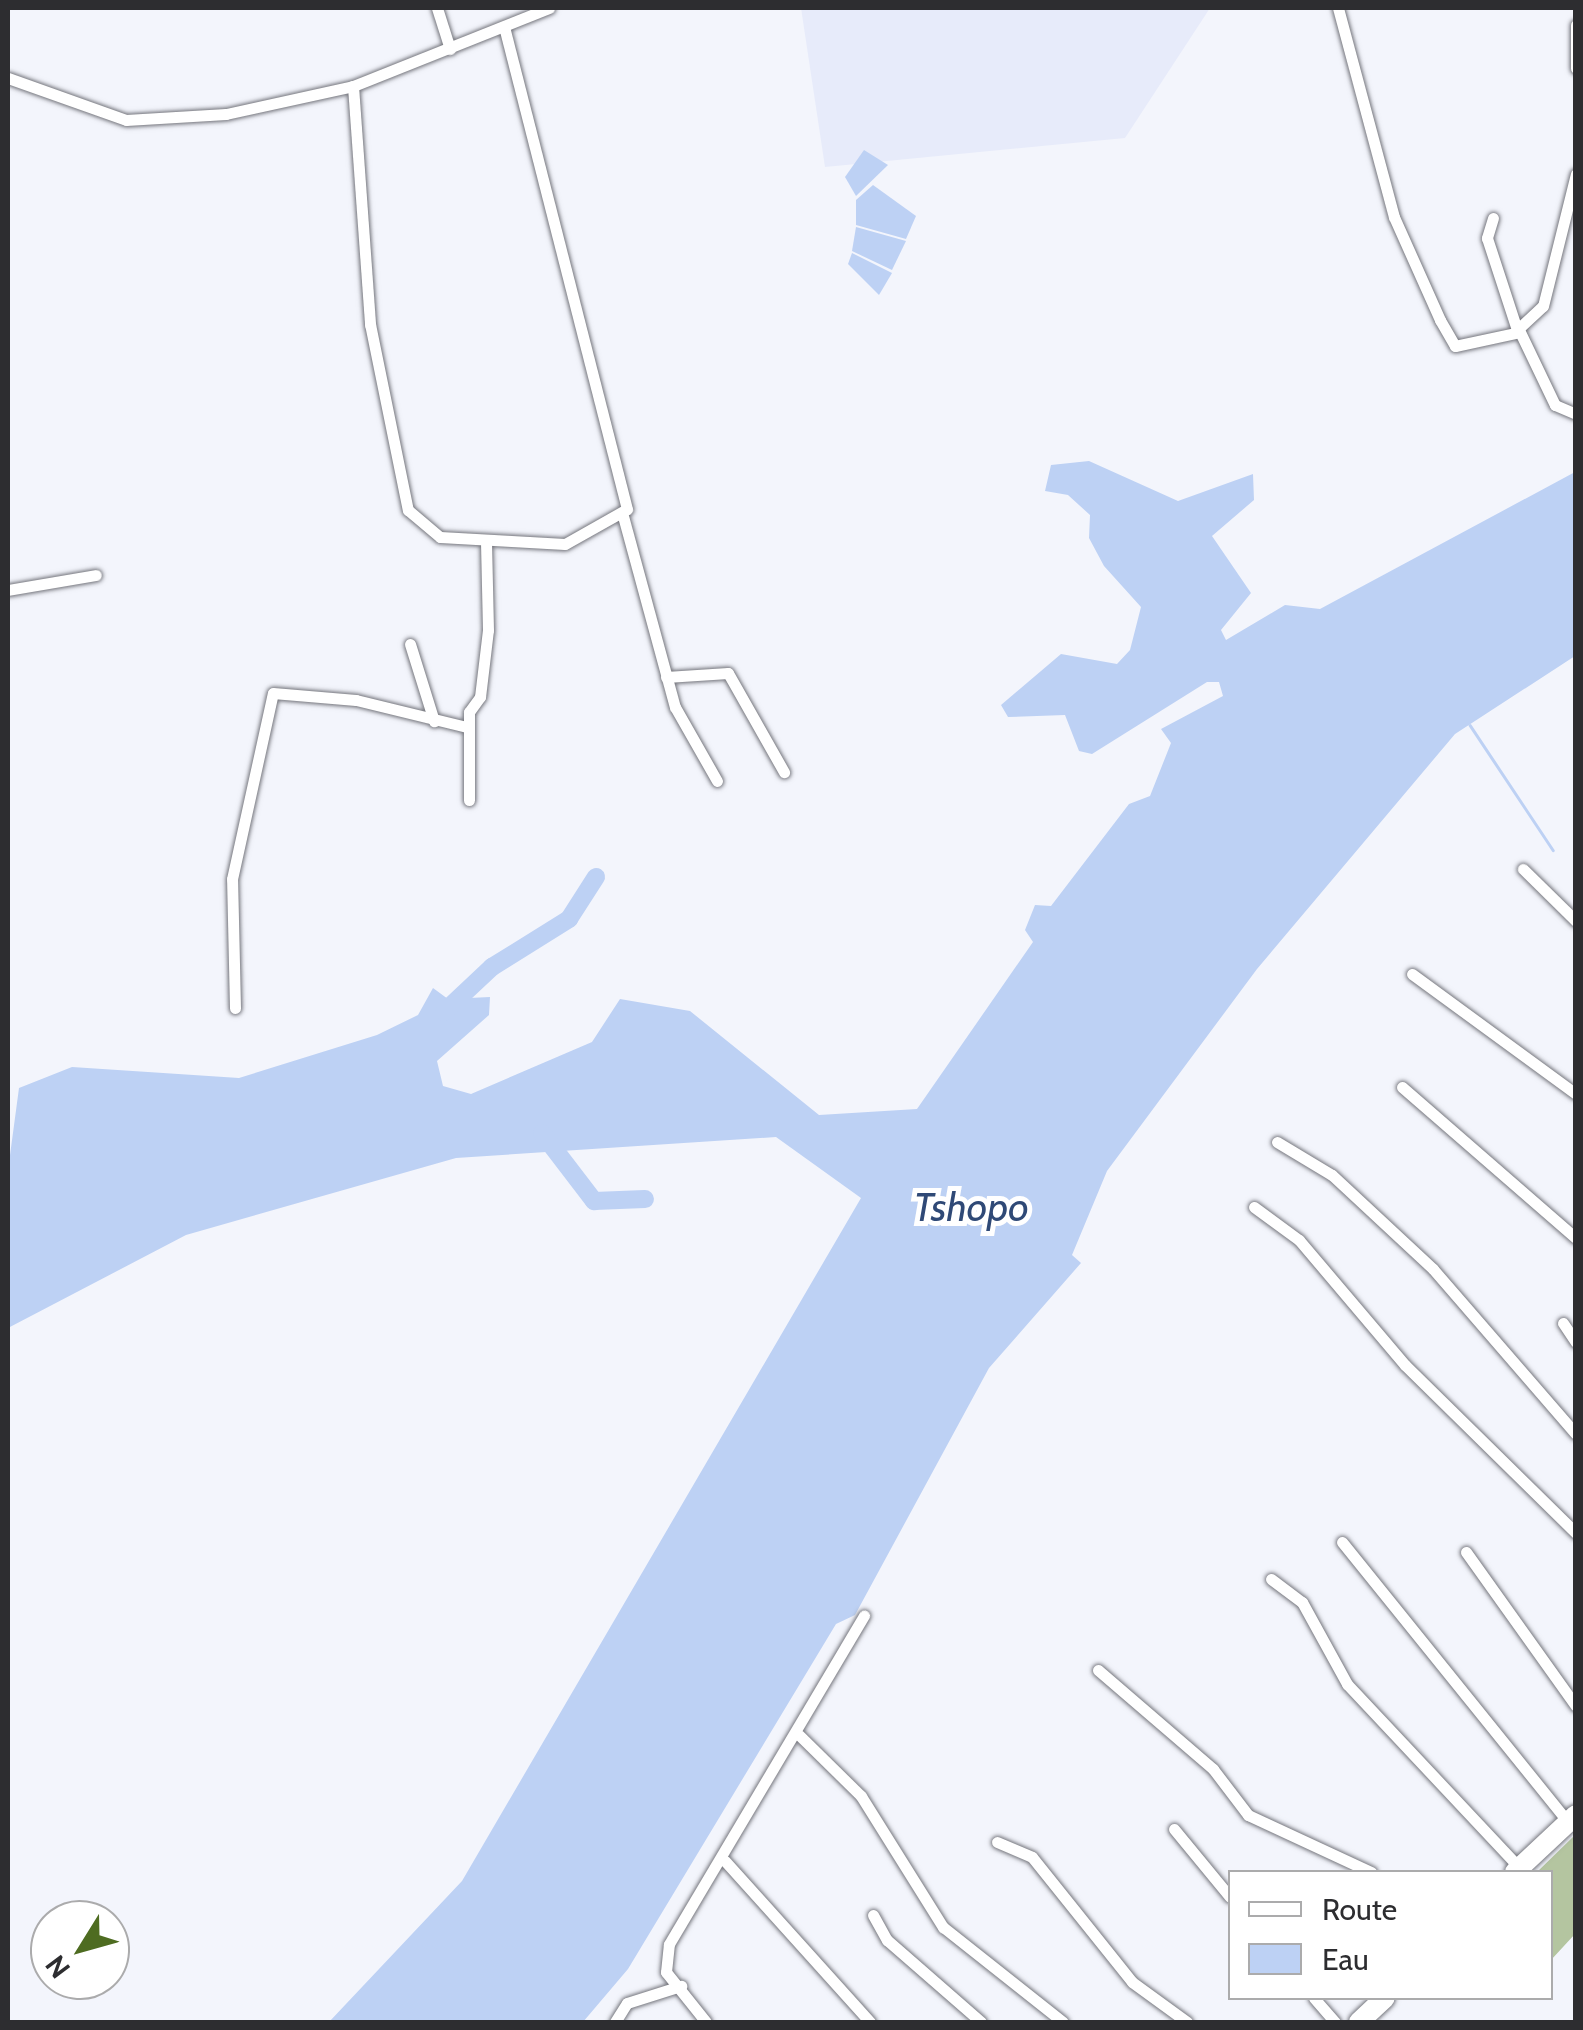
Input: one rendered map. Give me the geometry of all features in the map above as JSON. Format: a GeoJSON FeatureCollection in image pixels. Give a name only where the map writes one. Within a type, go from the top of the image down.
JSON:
{"type":"FeatureCollection","features":[{"type":"Feature","properties":{"kind":"highway"},"geometry":{"type":"LineString","coordinates":[[1518,1870],[1572,1818]]}},
{"type":"Feature","properties":{"kind":"highway"},"geometry":{"type":"LineString","coordinates":[[1362,2022],[1383,2000]]}},
{"type":"Feature","properties":{"kind":"street"},"geometry":{"type":"LineString","coordinates":[[438,8],[450,49]]}},
{"type":"Feature","properties":{"kind":"street"},"geometry":{"type":"LineString","coordinates":[[1338,8],[1394,217],[1440,320],[1456,346],[1517,330],[1543,306],[1576,174]]}},
{"type":"Feature","properties":{"kind":"street"},"geometry":{"type":"LineString","coordinates":[[8,78],[126,120],[226,114],[352,86],[504,28],[543,9]]}},
{"type":"Feature","properties":{"kind":"street"},"geometry":{"type":"LineString","coordinates":[[1576,25],[1576,68]]}},
{"type":"Feature","properties":{"kind":"street"},"geometry":{"type":"LineString","coordinates":[[504,28],[666,677],[717,780]]}},
{"type":"Feature","properties":{"kind":"street"},"geometry":{"type":"LineString","coordinates":[[352,86],[370,324],[408,510],[424,531],[486,543],[566,544],[623,516]]}},
{"type":"Feature","properties":{"kind":"street"},"geometry":{"type":"LineString","coordinates":[[1493,218],[1487,238],[1517,330],[1554,405],[1576,414]]}},
{"type":"Feature","properties":{"kind":"street"},"geometry":{"type":"LineString","coordinates":[[469,800],[467,728],[488,630],[486,543]]}},
{"type":"Feature","properties":{"kind":"street"},"geometry":{"type":"LineString","coordinates":[[8,590],[96,576]]}},
{"type":"Feature","properties":{"kind":"street"},"geometry":{"type":"LineString","coordinates":[[410,644],[434,721]]}},
{"type":"Feature","properties":{"kind":"street"},"geometry":{"type":"LineString","coordinates":[[666,677],[728,673],[784,772]]}},
{"type":"Feature","properties":{"kind":"street"},"geometry":{"type":"LineString","coordinates":[[235,1008],[232,878],[273,693],[356,700],[467,728]]}},
{"type":"Feature","properties":{"kind":"street"},"geometry":{"type":"LineString","coordinates":[[1523,869],[1576,921]]}},
{"type":"Feature","properties":{"kind":"street"},"geometry":{"type":"LineString","coordinates":[[1412,974],[1576,1094]]}},
{"type":"Feature","properties":{"kind":"street"},"geometry":{"type":"LineString","coordinates":[[1402,1087],[1576,1238]]}},
{"type":"Feature","properties":{"kind":"street"},"geometry":{"type":"LineString","coordinates":[[1277,1142],[1332,1175],[1433,1269],[1576,1434]]}},
{"type":"Feature","properties":{"kind":"street"},"geometry":{"type":"LineString","coordinates":[[1254,1207],[1299,1240],[1405,1364],[1576,1534]]}},
{"type":"Feature","properties":{"kind":"street"},"geometry":{"type":"LineString","coordinates":[[1563,1323],[1576,1342]]}},
{"type":"Feature","properties":{"kind":"street"},"geometry":{"type":"LineString","coordinates":[[1342,1542],[1572,1818]]}},
{"type":"Feature","properties":{"kind":"street"},"geometry":{"type":"LineString","coordinates":[[1466,1552],[1576,1706]]}},
{"type":"Feature","properties":{"kind":"street"},"geometry":{"type":"LineString","coordinates":[[1271,1579],[1302,1602],[1347,1684],[1518,1870]]}},
{"type":"Feature","properties":{"kind":"street"},"geometry":{"type":"LineString","coordinates":[[706,2022],[666,1972],[669,1944],[726,1861],[864,1616]]}},
{"type":"Feature","properties":{"kind":"street"},"geometry":{"type":"LineString","coordinates":[[1098,1670],[1213,1768],[1248,1815],[1367,1870]]}},
{"type":"Feature","properties":{"kind":"street"},"geometry":{"type":"LineString","coordinates":[[799,1735],[861,1796],[969,1955],[1063,2022]]}},
{"type":"Feature","properties":{"kind":"street"},"geometry":{"type":"LineString","coordinates":[[1174,1829],[1228,1895]]}},
{"type":"Feature","properties":{"kind":"street"},"geometry":{"type":"LineString","coordinates":[[997,1842],[1032,1856],[1132,1982],[1187,2022]]}},
{"type":"Feature","properties":{"kind":"street"},"geometry":{"type":"LineString","coordinates":[[726,1861],[870,2022]]}},
{"type":"Feature","properties":{"kind":"street"},"geometry":{"type":"LineString","coordinates":[[874,1915],[887,1940],[982,2022]]}},
{"type":"Feature","properties":{"kind":"street"},"geometry":{"type":"LineString","coordinates":[[615,2022],[627,2003],[681,1986]]}},
{"type":"Feature","properties":{"kind":"street"},"geometry":{"type":"LineString","coordinates":[[1316,2000],[1335,2022]]}},
{"type":"Feature","properties":{"kind":"shaded area"},"geometry":{"type":"Polygon","coordinates":[[[801,8],[1210,8],[1125,138],[825,167],[801,8]]]}},
{"type":"Feature","properties":{"kind":"green space"},"geometry":{"type":"Polygon","coordinates":[[[1575,1835],[1575,1934],[1553,1958],[1553,1870],[1539,1870],[1575,1835]]]}},
{"type":"Feature","properties":{"kind":"water"},"geometry":{"type":"Polygon","coordinates":[[[864,150],[888,165],[856,196],[845,177],[864,150]]]}},
{"type":"Feature","properties":{"kind":"water"},"geometry":{"type":"Polygon","coordinates":[[[873,185],[916,216],[906,239],[856,225],[856,200],[873,185]]]}},
{"type":"Feature","properties":{"kind":"water"},"geometry":{"type":"Polygon","coordinates":[[[856,227],[906,241],[892,270],[852,251],[856,227]]]}},
{"type":"Feature","properties":{"kind":"water"},"geometry":{"type":"Polygon","coordinates":[[[852,253],[892,273],[879,295],[848,264],[852,253]]]}},
{"type":"Feature","properties":{"kind":"water","name":"Tshopo"},"geometry":{"type":"Polygon","coordinates":[[[1089,461],[1178,501],[1253,474],[1254,500],[1212,536],[1251,593],[1221,630],[1226,640],[1285,605],[1320,609],[1575,472],[1575,656],[1455,734],[1257,969],[1107,1171],[1072,1255],[1081,1263],[989,1368],[855,1615],[836,1624],[628,1969],[583,2022],[329,2022],[462,1881],[861,1198],[776,1137],[456,1158],[186,1235],[8,1328],[8,1170],[19,1088],[72,1067],[239,1078],[377,1035],[418,1015],[433,988],[448,999],[490,997],[489,1015],[437,1061],[443,1086],[471,1094],[592,1042],[620,999],[690,1011],[819,1115],[917,1109],[1033,942],[1025,930],[1035,905],[1051,906],[1129,804],[1150,796],[1171,743],[1161,729],[1223,696],[1219,682],[1207,682],[1092,754],[1079,751],[1065,715],[1008,717],[1001,705],[1061,654],[1117,664],[1130,650],[1141,607],[1104,566],[1089,538],[1090,515],[1068,495],[1045,491],[1051,465],[1089,461]]]}},
{"type":"Feature","properties":{"kind":"waterway"},"geometry":{"type":"LineString","coordinates":[[1470,725],[1553,850]]}},
{"type":"Feature","properties":{"kind":"waterway"},"geometry":{"type":"LineString","coordinates":[[444,1012],[492,967],[569,919],[596,877]]}},
{"type":"Feature","properties":{"kind":"waterway"},"geometry":{"type":"LineString","coordinates":[[542,1133],[594,1201],[645,1199]]}}]}
